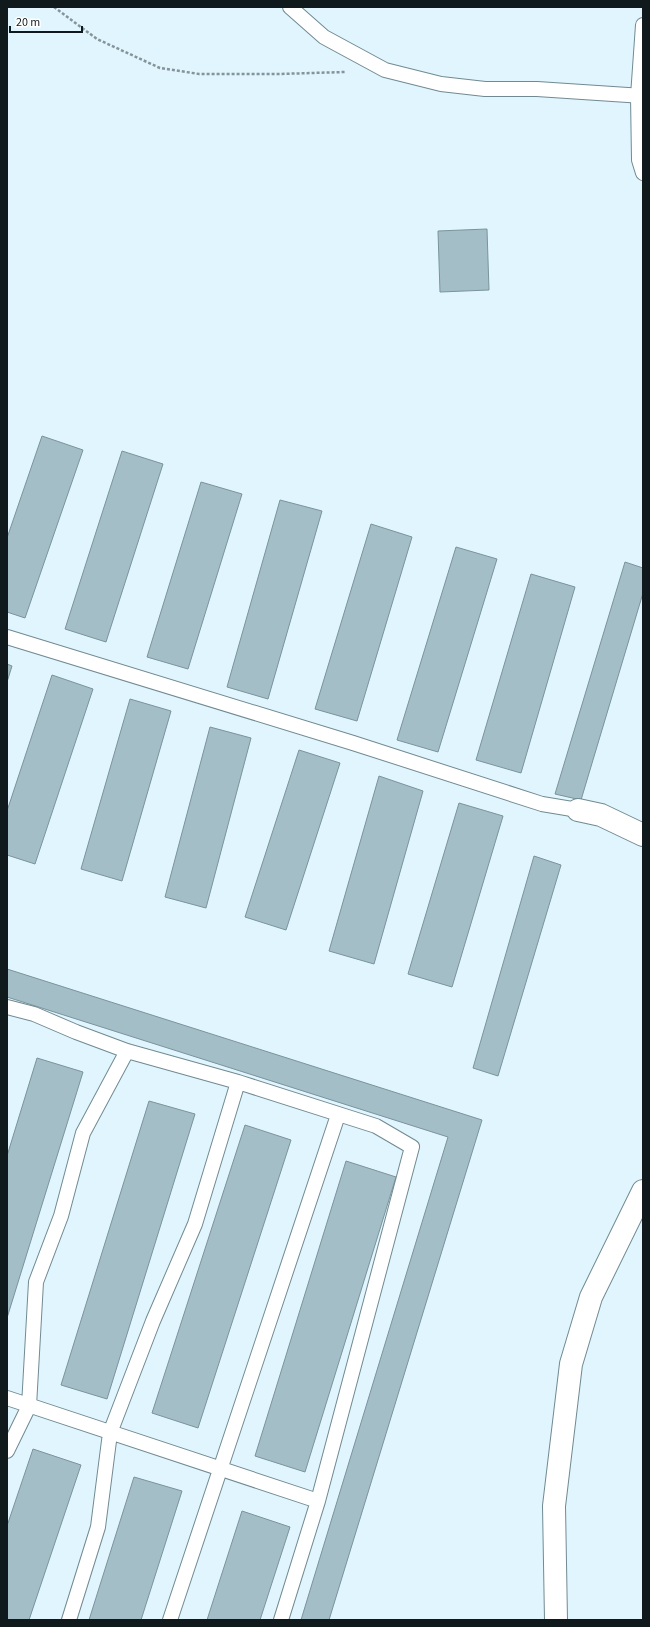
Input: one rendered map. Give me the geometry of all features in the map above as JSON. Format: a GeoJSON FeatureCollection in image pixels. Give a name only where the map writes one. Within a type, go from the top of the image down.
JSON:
{"type":"FeatureCollection","features":[{"type":"Feature","properties":{"kind":"street"},"geometry":{"type":"LineString","coordinates":[[578,810],[601,815],[643,835]]}},
{"type":"Feature","properties":{"kind":"street"},"geometry":{"type":"LineString","coordinates":[[556,1620],[554,1506],[571,1364],[591,1297],[643,1191]]}},
{"type":"Feature","properties":{"kind":"lane"},"geometry":{"type":"LineString","coordinates":[[290,7],[324,37],[385,70],[441,84],[485,89],[537,88],[641,96]]}},
{"type":"Feature","properties":{"kind":"lane"},"geometry":{"type":"LineString","coordinates":[[643,25],[639,160],[643,173]]}},
{"type":"Feature","properties":{"kind":"lane"},"geometry":{"type":"LineString","coordinates":[[7,637],[353,743],[542,804],[578,810]]}},
{"type":"Feature","properties":{"kind":"lane"},"geometry":{"type":"LineString","coordinates":[[7,1007],[34,1014],[127,1051],[238,1082],[376,1126],[412,1147],[318,1501],[281,1620]]}},
{"type":"Feature","properties":{"kind":"lane"},"geometry":{"type":"LineString","coordinates":[[7,1451],[29,1406],[36,1282],[61,1216],[83,1133],[127,1051]]}},
{"type":"Feature","properties":{"kind":"lane"},"geometry":{"type":"LineString","coordinates":[[69,1620],[98,1527],[110,1433],[153,1321],[195,1224],[238,1082]]}},
{"type":"Feature","properties":{"kind":"lane"},"geometry":{"type":"LineString","coordinates":[[170,1620],[219,1468],[289,1265],[338,1115]]}},
{"type":"Feature","properties":{"kind":"lane"},"geometry":{"type":"LineString","coordinates":[[7,1398],[318,1501]]}},
{"type":"Feature","properties":{"kind":"path"},"geometry":{"type":"LineString","coordinates":[[54,7],[97,39],[160,68],[199,74],[279,74],[347,71]]}},
{"type":"Feature","properties":{"kind":"building"},"geometry":{"type":"Polygon","coordinates":[[[487,229],[489,290],[440,292],[438,231],[487,229]]]}},
{"type":"Feature","properties":{"kind":"building"},"geometry":{"type":"Polygon","coordinates":[[[42,436],[83,450],[25,618],[7,612],[7,538],[42,436]]]}},
{"type":"Feature","properties":{"kind":"building"},"geometry":{"type":"Polygon","coordinates":[[[122,451],[163,464],[106,642],[65,629],[122,451]]]}},
{"type":"Feature","properties":{"kind":"building"},"geometry":{"type":"Polygon","coordinates":[[[201,482],[242,494],[188,669],[147,657],[201,482]]]}},
{"type":"Feature","properties":{"kind":"building"},"geometry":{"type":"Polygon","coordinates":[[[280,500],[322,511],[268,699],[227,687],[280,500]]]}},
{"type":"Feature","properties":{"kind":"building"},"geometry":{"type":"Polygon","coordinates":[[[371,524],[412,537],[357,721],[315,709],[371,524]]]}},
{"type":"Feature","properties":{"kind":"building"},"geometry":{"type":"Polygon","coordinates":[[[456,547],[497,559],[438,752],[397,740],[456,547]]]}},
{"type":"Feature","properties":{"kind":"building"},"geometry":{"type":"Polygon","coordinates":[[[625,562],[643,568],[643,593],[581,800],[555,794],[625,562]]]}},
{"type":"Feature","properties":{"kind":"building"},"geometry":{"type":"Polygon","coordinates":[[[531,574],[575,587],[521,773],[476,760],[531,574]]]}},
{"type":"Feature","properties":{"kind":"building"},"geometry":{"type":"Polygon","coordinates":[[[7,664],[12,666],[7,682],[7,664]]]}},
{"type":"Feature","properties":{"kind":"building"},"geometry":{"type":"Polygon","coordinates":[[[52,675],[93,689],[35,864],[7,855],[7,811],[52,675]]]}},
{"type":"Feature","properties":{"kind":"building"},"geometry":{"type":"Polygon","coordinates":[[[130,699],[171,711],[122,881],[81,869],[130,699]]]}},
{"type":"Feature","properties":{"kind":"building"},"geometry":{"type":"Polygon","coordinates":[[[210,727],[251,738],[206,908],[165,897],[210,727]]]}},
{"type":"Feature","properties":{"kind":"building"},"geometry":{"type":"Polygon","coordinates":[[[299,750],[340,763],[286,930],[245,917],[299,750]]]}},
{"type":"Feature","properties":{"kind":"building"},"geometry":{"type":"Polygon","coordinates":[[[379,776],[423,791],[374,964],[329,951],[379,776]]]}},
{"type":"Feature","properties":{"kind":"building"},"geometry":{"type":"Polygon","coordinates":[[[459,803],[503,816],[452,987],[408,974],[459,803]]]}},
{"type":"Feature","properties":{"kind":"building"},"geometry":{"type":"Polygon","coordinates":[[[534,856],[561,865],[498,1076],[473,1068],[534,856]]]}},
{"type":"Feature","properties":{"kind":"building"},"geometry":{"type":"Polygon","coordinates":[[[7,969],[482,1120],[329,1620],[301,1620],[448,1137],[7,997],[7,969]]]}},
{"type":"Feature","properties":{"kind":"building"},"geometry":{"type":"Polygon","coordinates":[[[37,1058],[83,1072],[7,1318],[7,1156],[37,1058]]]}},
{"type":"Feature","properties":{"kind":"building"},"geometry":{"type":"Polygon","coordinates":[[[149,1101],[195,1114],[107,1399],[61,1385],[149,1101]]]}},
{"type":"Feature","properties":{"kind":"building"},"geometry":{"type":"Polygon","coordinates":[[[245,1125],[291,1140],[198,1428],[152,1413],[245,1125]]]}},
{"type":"Feature","properties":{"kind":"building"},"geometry":{"type":"Polygon","coordinates":[[[346,1161],[396,1177],[305,1472],[255,1456],[346,1161]]]}},
{"type":"Feature","properties":{"kind":"building"},"geometry":{"type":"Polygon","coordinates":[[[33,1449],[81,1465],[29,1620],[7,1620],[7,1526],[33,1449]]]}},
{"type":"Feature","properties":{"kind":"building"},"geometry":{"type":"Polygon","coordinates":[[[134,1477],[182,1491],[141,1620],[89,1620],[134,1477]]]}},
{"type":"Feature","properties":{"kind":"building"},"geometry":{"type":"Polygon","coordinates":[[[242,1511],[290,1527],[260,1620],[207,1620],[242,1511]]]}}]}
